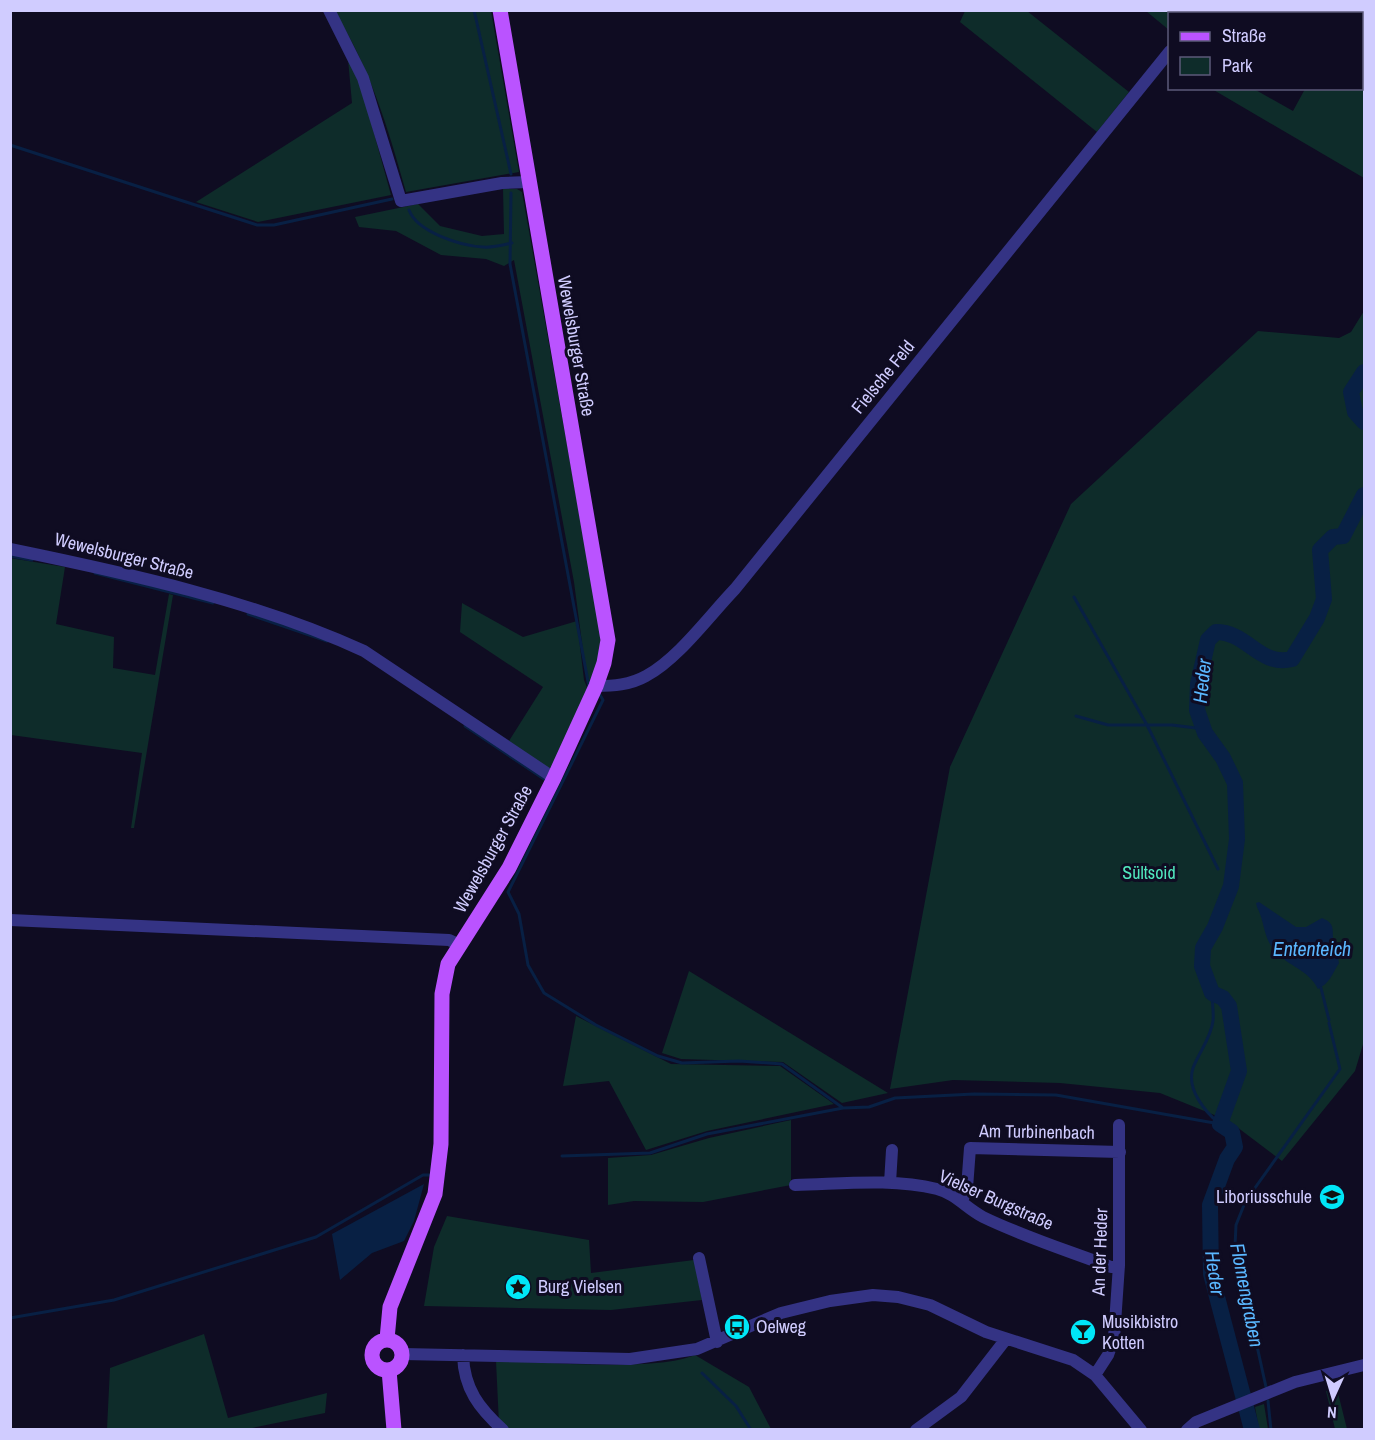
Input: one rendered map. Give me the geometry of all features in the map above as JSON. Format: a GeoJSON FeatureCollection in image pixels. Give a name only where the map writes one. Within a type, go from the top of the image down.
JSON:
{"type":"FeatureCollection","features":[{"type":"Feature","properties":{"kind":"main road","name":"Wewelsburger Straße"},"geometry":{"type":"LineString","coordinates":[[387,1339],[390,1306],[435,1194],[441,1144],[442,994],[448,964],[509,868],[554,778],[596,686],[604,663],[608,640],[500,10]]}},
{"type":"Feature","properties":{"kind":"main road"},"geometry":{"type":"LineString","coordinates":[[387,1339],[395,1342],[403,1353],[401,1363],[388,1370],[376,1366],[372,1354],[380,1341],[387,1339]]}},
{"type":"Feature","properties":{"kind":"main road"},"geometry":{"type":"LineString","coordinates":[[388,1370],[394,1430]]}},
{"type":"Feature","properties":{"kind":"street"},"geometry":{"type":"LineString","coordinates":[[329,10],[363,78],[401,201],[502,183],[528,182]]}},
{"type":"Feature","properties":{"kind":"street","name":"Fielsche Feld"},"geometry":{"type":"LineString","coordinates":[[596,686],[630,683],[646,676],[668,659],[735,589],[1168,53]]}},
{"type":"Feature","properties":{"kind":"street","name":"Wewelsburger Straße"},"geometry":{"type":"LineString","coordinates":[[10,549],[71,561],[235,604],[343,641],[364,651],[554,778]]}},
{"type":"Feature","properties":{"kind":"street"},"geometry":{"type":"LineString","coordinates":[[10,920],[449,940],[460,945]]}},
{"type":"Feature","properties":{"kind":"street","name":"An der Heder"},"geometry":{"type":"LineString","coordinates":[[1095,1375],[1108,1355],[1114,1338],[1119,1267],[1119,1125]]}},
{"type":"Feature","properties":{"kind":"street","name":"Am Turbinenbach"},"geometry":{"type":"LineString","coordinates":[[963,1201],[967,1188],[970,1148],[1120,1152]]}},
{"type":"Feature","properties":{"kind":"street"},"geometry":{"type":"LineString","coordinates":[[890,1183],[892,1150]]}},
{"type":"Feature","properties":{"kind":"street","name":"Vielser Burgstraße"},"geometry":{"type":"LineString","coordinates":[[795,1185],[890,1183],[938,1189],[963,1201],[980,1216],[1111,1267],[1119,1267]]}},
{"type":"Feature","properties":{"kind":"street"},"geometry":{"type":"LineString","coordinates":[[699,1258],[717,1342]]}},
{"type":"Feature","properties":{"kind":"street"},"geometry":{"type":"LineString","coordinates":[[403,1353],[630,1359],[686,1351],[717,1342],[781,1313],[830,1301],[873,1295],[898,1297],[930,1305],[1006,1339],[1073,1360],[1095,1375],[1141,1430]]}},
{"type":"Feature","properties":{"kind":"street"},"geometry":{"type":"LineString","coordinates":[[916,1430],[961,1397],[1006,1339]]}},
{"type":"Feature","properties":{"kind":"street"},"geometry":{"type":"LineString","coordinates":[[463,1355],[468,1389],[483,1412],[503,1430]]}},
{"type":"Feature","properties":{"kind":"street"},"geometry":{"type":"LineString","coordinates":[[1187,1430],[1196,1422],[1295,1382],[1365,1365]]}},
{"type":"Feature","properties":{"kind":"green space"},"geometry":{"type":"Polygon","coordinates":[[[334,11],[491,11],[519,172],[406,192],[377,98],[358,54],[334,11]]]}},
{"type":"Feature","properties":{"kind":"green space"},"geometry":{"type":"Polygon","coordinates":[[[965,11],[1027,11],[1129,92],[1097,132],[960,22],[965,11]]]}},
{"type":"Feature","properties":{"kind":"green space"},"geometry":{"type":"Polygon","coordinates":[[[1146,11],[1198,11],[1168,12],[1168,29],[1146,11]]]}},
{"type":"Feature","properties":{"kind":"green space"},"geometry":{"type":"Polygon","coordinates":[[[1288,11],[1364,11],[1364,178],[1214,90],[1256,90],[1293,111],[1304,90],[1363,90],[1363,12],[1288,11]]]}},
{"type":"Feature","properties":{"kind":"green space"},"geometry":{"type":"Polygon","coordinates":[[[348,59],[361,86],[391,195],[258,222],[196,202],[352,103],[348,59]]]}},
{"type":"Feature","properties":{"kind":"green space"},"geometry":{"type":"Polygon","coordinates":[[[503,189],[517,189],[522,192],[601,636],[597,668],[591,684],[587,681],[574,582],[514,260],[504,266],[486,259],[441,255],[396,231],[359,227],[355,217],[418,204],[440,226],[482,236],[504,234],[503,189]]]}},
{"type":"Feature","properties":{"kind":"green space","name":"Sültsoid"},"geometry":{"type":"Polygon","coordinates":[[[1364,311],[1364,1041],[1355,1071],[1282,1161],[1229,1121],[1160,1093],[1060,1083],[953,1080],[890,1089],[950,767],[1071,504],[1258,331],[1339,338],[1351,332],[1364,311]]]}},
{"type":"Feature","properties":{"kind":"green space"},"geometry":{"type":"Polygon","coordinates":[[[10,558],[65,567],[56,624],[114,637],[113,668],[155,675],[169,594],[173,595],[134,828],[131,828],[142,753],[11,735],[10,558]]]}},
{"type":"Feature","properties":{"kind":"green space"},"geometry":{"type":"Polygon","coordinates":[[[462,603],[523,637],[577,621],[584,680],[588,690],[553,767],[547,769],[507,744],[543,687],[460,632],[462,603]]]}},
{"type":"Feature","properties":{"kind":"green space"},"geometry":{"type":"Polygon","coordinates":[[[689,971],[888,1093],[842,1103],[783,1062],[681,1059],[662,1053],[689,971]]]}},
{"type":"Feature","properties":{"kind":"green space"},"geometry":{"type":"Polygon","coordinates":[[[576,1016],[671,1064],[780,1066],[834,1104],[707,1131],[646,1150],[609,1081],[563,1086],[576,1016]]]}},
{"type":"Feature","properties":{"kind":"green space"},"geometry":{"type":"Polygon","coordinates":[[[791,1120],[791,1185],[703,1202],[634,1201],[608,1205],[608,1158],[651,1155],[709,1138],[791,1120]]]}},
{"type":"Feature","properties":{"kind":"green space"},"geometry":{"type":"Polygon","coordinates":[[[447,1216],[589,1240],[591,1273],[694,1260],[702,1300],[611,1310],[424,1306],[434,1247],[447,1216]]]}},
{"type":"Feature","properties":{"kind":"green space"},"geometry":{"type":"Polygon","coordinates":[[[204,1334],[228,1418],[327,1393],[325,1413],[247,1429],[107,1429],[110,1368],[204,1334]]]}},
{"type":"Feature","properties":{"kind":"green space"},"geometry":{"type":"Polygon","coordinates":[[[695,1355],[749,1387],[771,1429],[506,1429],[499,1424],[496,1361],[627,1365],[677,1360],[695,1355]]]}},
{"type":"Feature","properties":{"kind":"green space"},"geometry":{"type":"Polygon","coordinates":[[[1337,1389],[1347,1429],[1335,1429],[1326,1391],[1337,1389]]]}},
{"type":"Feature","properties":{"kind":"green space"},"geometry":{"type":"Polygon","coordinates":[[[1264,1404],[1268,1429],[1259,1429],[1255,1407],[1264,1404]]]}},
{"type":"Feature","properties":{"kind":"water","name":"Ententeich"},"geometry":{"type":"Polygon","coordinates":[[[1259,902],[1296,927],[1306,927],[1322,918],[1332,925],[1334,946],[1339,963],[1322,987],[1318,989],[1304,972],[1280,956],[1271,946],[1257,907],[1256,903],[1259,902]]]}},
{"type":"Feature","properties":{"kind":"water"},"geometry":{"type":"Polygon","coordinates":[[[424,1184],[414,1221],[404,1241],[372,1253],[340,1280],[332,1234],[424,1184]]]}},
{"type":"Feature","properties":{"kind":"waterway"},"geometry":{"type":"LineString","coordinates":[[474,10],[511,174]]}},
{"type":"Feature","properties":{"kind":"waterway"},"geometry":{"type":"LineString","coordinates":[[10,145],[257,225],[274,225],[392,199]]}},
{"type":"Feature","properties":{"kind":"waterway"},"geometry":{"type":"LineString","coordinates":[[511,193],[510,264],[589,687]]}},
{"type":"Feature","properties":{"kind":"waterway"},"geometry":{"type":"LineString","coordinates":[[409,210],[421,225],[452,241],[486,247],[512,243]]}},
{"type":"Feature","properties":{"kind":"waterway","name":"Heder"},"geometry":{"type":"LineString","coordinates":[[1364,372],[1351,392],[1355,412],[1364,422]]}},
{"type":"Feature","properties":{"kind":"waterway","name":"Heder"},"geometry":{"type":"LineString","coordinates":[[1252,1430],[1211,1274],[1210,1205],[1227,1159],[1235,1147],[1232,1132],[1220,1124],[1239,1071],[1229,1006],[1223,998],[1212,993],[1202,966],[1203,948],[1215,927],[1231,886],[1237,839],[1235,783],[1223,758],[1205,733],[1197,710],[1198,684],[1208,640],[1216,632],[1237,637],[1271,658],[1292,659],[1317,618],[1324,599],[1320,550],[1333,537],[1343,536],[1364,495]]}},
{"type":"Feature","properties":{"kind":"waterway"},"geometry":{"type":"LineString","coordinates":[[10,556],[32,560]]}},
{"type":"Feature","properties":{"kind":"waterway"},"geometry":{"type":"LineString","coordinates":[[95,573],[213,603]]}},
{"type":"Feature","properties":{"kind":"waterway"},"geometry":{"type":"LineString","coordinates":[[1074,597],[1147,725],[1218,869]]}},
{"type":"Feature","properties":{"kind":"waterway"},"geometry":{"type":"LineString","coordinates":[[248,614],[327,641]]}},
{"type":"Feature","properties":{"kind":"waterway"},"geometry":{"type":"LineString","coordinates":[[600,695],[603,700],[508,892],[519,914],[528,965],[544,993],[596,1025],[658,1056],[682,1063],[739,1061],[782,1064],[843,1108],[869,1107],[895,1098],[974,1094],[1056,1095],[1220,1124]]}},
{"type":"Feature","properties":{"kind":"waterway"},"geometry":{"type":"LineString","coordinates":[[1076,716],[1108,725],[1172,725],[1204,729]]}},
{"type":"Feature","properties":{"kind":"waterway"},"geometry":{"type":"LineString","coordinates":[[465,726],[544,779]]}},
{"type":"Feature","properties":{"kind":"waterway","name":"Flomengraben"},"geometry":{"type":"LineString","coordinates":[[1321,988],[1329,1020]]}},
{"type":"Feature","properties":{"kind":"waterway","name":"Heder"},"geometry":{"type":"LineString","coordinates":[[1212,993],[1212,1027],[1193,1068],[1192,1084],[1198,1099],[1220,1124]]}},
{"type":"Feature","properties":{"kind":"waterway","name":"Flomengraben"},"geometry":{"type":"LineString","coordinates":[[1247,1199],[1340,1069],[1329,1023]]}},
{"type":"Feature","properties":{"kind":"waterway"},"geometry":{"type":"LineString","coordinates":[[562,1156],[650,1153],[707,1134],[843,1108]]}},
{"type":"Feature","properties":{"kind":"waterway"},"geometry":{"type":"LineString","coordinates":[[10,1318],[114,1300],[316,1237],[423,1175],[429,1175]]}},
{"type":"Feature","properties":{"kind":"waterway","name":"Flomengraben"},"geometry":{"type":"LineString","coordinates":[[1244,1205],[1236,1225],[1235,1246],[1266,1387]]}},
{"type":"Feature","properties":{"kind":"waterway"},"geometry":{"type":"LineString","coordinates":[[702,1373],[736,1406],[751,1430]]}},
{"type":"Feature","properties":{"kind":"waterway","name":"Flomengraben"},"geometry":{"type":"LineString","coordinates":[[1268,1401],[1271,1430]]}},
{"type":"Feature","properties":{"kind":"place","name":"Liboriusschule"},"geometry":{"type":"Point","coordinates":[1332,1197]}},
{"type":"Feature","properties":{"kind":"place","name":"Burg Vielsen"},"geometry":{"type":"Point","coordinates":[518,1287]}},
{"type":"Feature","properties":{"kind":"place","name":"Oelweg"},"geometry":{"type":"Point","coordinates":[737,1327]}},
{"type":"Feature","properties":{"kind":"place","name":"Musikbistro Kotten"},"geometry":{"type":"Point","coordinates":[1083,1332]}}]}
